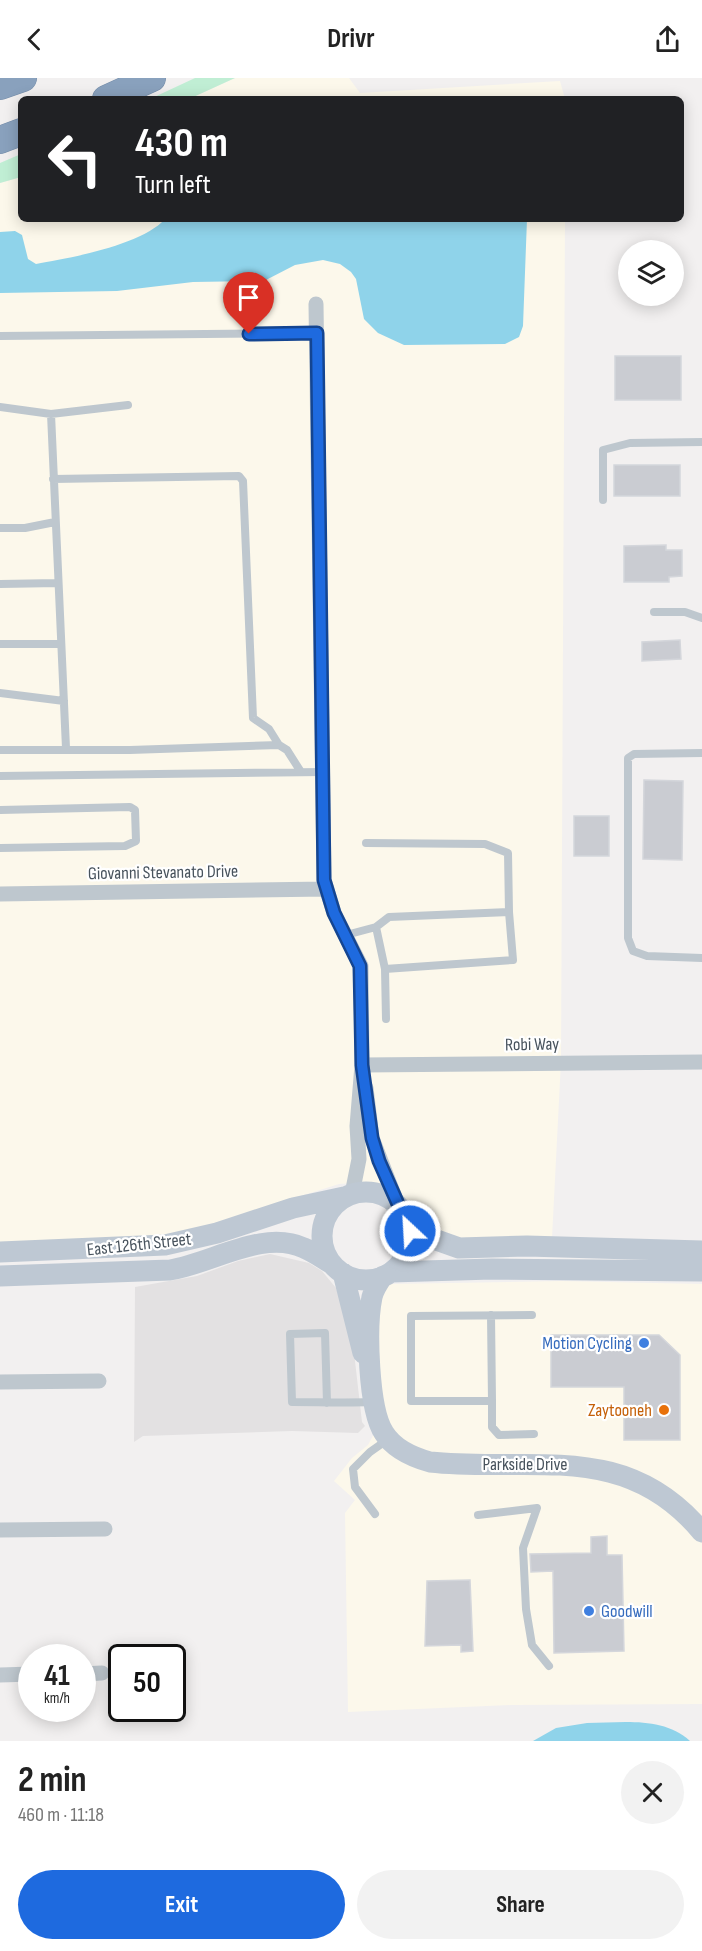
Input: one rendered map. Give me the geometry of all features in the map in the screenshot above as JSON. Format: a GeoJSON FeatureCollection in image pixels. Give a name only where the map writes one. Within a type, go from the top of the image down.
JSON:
{"type":"FeatureCollection","features":[{"type":"Feature","properties":{"kind":"highway"},"geometry":{"type":"LineString","coordinates":[[0,86],[23,78]]}},
{"type":"Feature","properties":{"kind":"highway"},"geometry":{"type":"LineString","coordinates":[[113,96],[152,78]]}},
{"type":"Feature","properties":{"kind":"highway"},"geometry":{"type":"LineString","coordinates":[[0,140],[18,133]]}},
{"type":"Feature","properties":{"kind":"main road"},"geometry":{"type":"LineString","coordinates":[[702,1251],[527,1246],[459,1248],[430,1238],[401,1209],[377,1193],[348,1196],[330,1210],[322,1228],[323,1247],[338,1269],[363,1280],[387,1274],[492,1269],[702,1271]]}},
{"type":"Feature","properties":{"kind":"main road","name":"East 126th Street"},"geometry":{"type":"LineString","coordinates":[[0,1252],[165,1245],[217,1233],[293,1208],[348,1196]]}},
{"type":"Feature","properties":{"kind":"main road"},"geometry":{"type":"LineString","coordinates":[[387,1274],[398,1266],[408,1250],[410,1231],[401,1209]]}},
{"type":"Feature","properties":{"kind":"main road","name":"East 126th Street"},"geometry":{"type":"LineString","coordinates":[[0,1276],[170,1270],[200,1264],[250,1245],[271,1241],[304,1248],[338,1269]]}},
{"type":"Feature","properties":{"kind":"main road","name":"Parkside Drive"},"geometry":{"type":"LineString","coordinates":[[338,1269],[376,1418],[389,1439],[412,1456],[430,1462],[577,1464],[611,1472],[650,1489],[688,1516],[702,1530]]}},
{"type":"Feature","properties":{"kind":"main road","name":"Parkside Drive"},"geometry":{"type":"LineString","coordinates":[[371,1395],[370,1306],[375,1289],[387,1274]]}},
{"type":"Feature","properties":{"kind":"street"},"geometry":{"type":"LineString","coordinates":[[316,304],[324,880],[334,913],[360,966],[362,1065],[358,1107],[359,1159],[348,1196]]}},
{"type":"Feature","properties":{"kind":"street","name":"Giovanni Stevanato Drive"},"geometry":{"type":"LineString","coordinates":[[0,894],[327,889]]}},
{"type":"Feature","properties":{"kind":"street","name":"Robi Way"},"geometry":{"type":"LineString","coordinates":[[362,1065],[702,1062]]}},
{"type":"Feature","properties":{"kind":"street"},"geometry":{"type":"LineString","coordinates":[[362,1065],[372,1138],[401,1209]]}},
{"type":"Feature","properties":{"kind":"street"},"geometry":{"type":"LineString","coordinates":[[0,1382],[99,1381]]}},
{"type":"Feature","properties":{"kind":"street"},"geometry":{"type":"LineString","coordinates":[[0,1530],[105,1529]]}},
{"type":"Feature","properties":{"kind":"street"},"geometry":{"type":"LineString","coordinates":[[96,1673],[102,1673]]}},
{"type":"Feature","properties":{"kind":"street"},"geometry":{"type":"LineString","coordinates":[[0,1675],[18,1674]]}},
{"type":"Feature","properties":{"kind":"lane"},"geometry":{"type":"LineString","coordinates":[[0,336],[317,333]]}},
{"type":"Feature","properties":{"kind":"lane"},"geometry":{"type":"LineString","coordinates":[[0,407],[51,414],[128,405]]}},
{"type":"Feature","properties":{"kind":"lane"},"geometry":{"type":"LineString","coordinates":[[51,414],[66,748]]}},
{"type":"Feature","properties":{"kind":"lane"},"geometry":{"type":"LineString","coordinates":[[603,500],[603,450],[630,443],[702,442]]}},
{"type":"Feature","properties":{"kind":"lane"},"geometry":{"type":"LineString","coordinates":[[53,479],[239,476],[243,481],[252,718],[269,729],[301,772]]}},
{"type":"Feature","properties":{"kind":"lane"},"geometry":{"type":"LineString","coordinates":[[0,528],[26,528],[55,522]]}},
{"type":"Feature","properties":{"kind":"lane"},"geometry":{"type":"LineString","coordinates":[[0,584],[58,584]]}},
{"type":"Feature","properties":{"kind":"lane"},"geometry":{"type":"LineString","coordinates":[[654,612],[685,612],[702,618]]}},
{"type":"Feature","properties":{"kind":"lane"},"geometry":{"type":"LineString","coordinates":[[0,644],[61,644]]}},
{"type":"Feature","properties":{"kind":"lane"},"geometry":{"type":"LineString","coordinates":[[0,693],[64,701]]}},
{"type":"Feature","properties":{"kind":"lane"},"geometry":{"type":"LineString","coordinates":[[0,750],[66,748],[130,750],[279,745]]}},
{"type":"Feature","properties":{"kind":"lane"},"geometry":{"type":"LineString","coordinates":[[702,753],[634,754],[628,758],[628,938],[633,951],[647,956],[702,958]]}},
{"type":"Feature","properties":{"kind":"lane"},"geometry":{"type":"LineString","coordinates":[[0,776],[322,772]]}},
{"type":"Feature","properties":{"kind":"lane"},"geometry":{"type":"LineString","coordinates":[[0,810],[130,807],[135,810],[136,841],[125,846],[0,848]]}},
{"type":"Feature","properties":{"kind":"lane"},"geometry":{"type":"LineString","coordinates":[[366,843],[485,844],[508,853],[513,960],[385,969]]}},
{"type":"Feature","properties":{"kind":"lane"},"geometry":{"type":"LineString","coordinates":[[346,935],[376,927],[389,917],[509,912]]}},
{"type":"Feature","properties":{"kind":"lane"},"geometry":{"type":"LineString","coordinates":[[376,927],[385,969],[386,1019]]}},
{"type":"Feature","properties":{"kind":"lane"},"geometry":{"type":"LineString","coordinates":[[492,1401],[411,1401],[411,1316],[532,1316]]}},
{"type":"Feature","properties":{"kind":"lane"},"geometry":{"type":"LineString","coordinates":[[491,1316],[492,1427],[499,1435],[534,1434]]}},
{"type":"Feature","properties":{"kind":"lane"},"geometry":{"type":"LineString","coordinates":[[327,1402],[325,1333],[291,1334],[292,1402],[327,1402],[371,1395]]}},
{"type":"Feature","properties":{"kind":"lane"},"geometry":{"type":"LineString","coordinates":[[375,1514],[355,1487],[353,1469],[370,1452],[389,1439]]}},
{"type":"Feature","properties":{"kind":"lane"},"geometry":{"type":"LineString","coordinates":[[478,1515],[537,1508],[523,1548],[526,1610],[532,1645],[549,1666]]}},
{"type":"Feature","properties":{"kind":"shaded area"},"geometry":{"type":"Polygon","coordinates":[[[235,78],[349,78],[360,93],[560,81],[564,96],[196,96],[235,78]]]}},
{"type":"Feature","properties":{"kind":"shaded area"},"geometry":{"type":"Polygon","coordinates":[[[18,178],[18,222],[565,222],[561,1061],[552,1238],[451,1238],[430,1226],[410,1201],[369,1182],[339,1184],[186,1232],[122,1241],[0,1244],[0,183],[18,178]]]}},
{"type":"Feature","properties":{"kind":"shaded area"},"geometry":{"type":"Polygon","coordinates":[[[270,1254],[309,1263],[322,1271],[336,1288],[352,1335],[362,1422],[365,1426],[358,1433],[292,1431],[143,1436],[134,1442],[135,1287],[197,1276],[238,1261],[270,1254]]]}},
{"type":"Feature","properties":{"kind":"shaded area"},"geometry":{"type":"Polygon","coordinates":[[[561,1281],[702,1284],[702,1704],[511,1705],[348,1712],[345,1513],[355,1500],[334,1481],[352,1458],[368,1445],[383,1417],[376,1314],[382,1291],[391,1284],[561,1281]]]}},
{"type":"Feature","properties":{"kind":"green space"},"geometry":{"type":"Polygon","coordinates":[[[195,78],[235,78],[196,96],[156,96],[195,78]]]}},
{"type":"Feature","properties":{"kind":"green space"},"geometry":{"type":"Polygon","coordinates":[[[18,155],[18,178],[0,183],[0,163],[18,155]]]}},
{"type":"Feature","properties":{"kind":"water"},"geometry":{"type":"Polygon","coordinates":[[[161,222],[527,222],[523,326],[519,337],[505,344],[404,345],[378,333],[364,319],[356,279],[351,272],[340,264],[323,260],[295,265],[264,281],[193,282],[117,291],[0,293],[0,232],[15,231],[22,235],[28,259],[36,264],[105,249],[140,236],[161,222]]]}},
{"type":"Feature","properties":{"kind":"water"},"geometry":{"type":"Polygon","coordinates":[[[587,1723],[655,1724],[679,1733],[690,1741],[533,1741],[556,1728],[587,1723]]]}},
{"type":"Feature","properties":{"kind":"building"},"geometry":{"type":"Polygon","coordinates":[[[615,356],[681,356],[681,400],[615,400],[615,356]]]}},
{"type":"Feature","properties":{"kind":"building"},"geometry":{"type":"Polygon","coordinates":[[[614,465],[680,465],[680,496],[614,496],[614,465]]]}},
{"type":"Feature","properties":{"kind":"building"},"geometry":{"type":"Polygon","coordinates":[[[666,545],[666,550],[682,550],[682,576],[669,577],[669,582],[624,582],[624,546],[666,545]]]}},
{"type":"Feature","properties":{"kind":"building"},"geometry":{"type":"Polygon","coordinates":[[[680,640],[681,659],[642,661],[642,642],[680,640]]]}},
{"type":"Feature","properties":{"kind":"building"},"geometry":{"type":"Polygon","coordinates":[[[644,780],[683,781],[682,860],[643,859],[644,780]]]}},
{"type":"Feature","properties":{"kind":"building"},"geometry":{"type":"Polygon","coordinates":[[[574,816],[609,816],[609,856],[574,856],[574,816]]]}},
{"type":"Feature","properties":{"kind":"building"},"geometry":{"type":"Polygon","coordinates":[[[551,1335],[659,1335],[680,1355],[680,1440],[624,1440],[624,1387],[551,1387],[551,1335]]]}},
{"type":"Feature","properties":{"kind":"building","name":"Goodwill"},"geometry":{"type":"Polygon","coordinates":[[[607,1536],[607,1555],[622,1555],[624,1651],[554,1653],[553,1571],[531,1572],[530,1554],[591,1553],[591,1537],[607,1536]]]}},
{"type":"Feature","properties":{"kind":"building"},"geometry":{"type":"Polygon","coordinates":[[[470,1580],[473,1651],[461,1652],[461,1645],[425,1646],[427,1581],[470,1580]]]}},
{"type":"Feature","properties":{"kind":"place","name":"Motion Cycling"},"geometry":{"type":"Point","coordinates":[644,1343]}},
{"type":"Feature","properties":{"kind":"place","name":"Zaytooneh"},"geometry":{"type":"Point","coordinates":[664,1410]}},
{"type":"Feature","properties":{"kind":"place","name":"Goodwill"},"geometry":{"type":"Point","coordinates":[589,1611]}},
{"type":"Feature","properties":{"kind":"route"},"geometry":{"type":"LineString","coordinates":[[249,334],[317,333],[324,880],[334,913],[360,966],[362,1065],[372,1138],[379,1161],[398,1205],[408,1221],[410,1231]]}}]}
